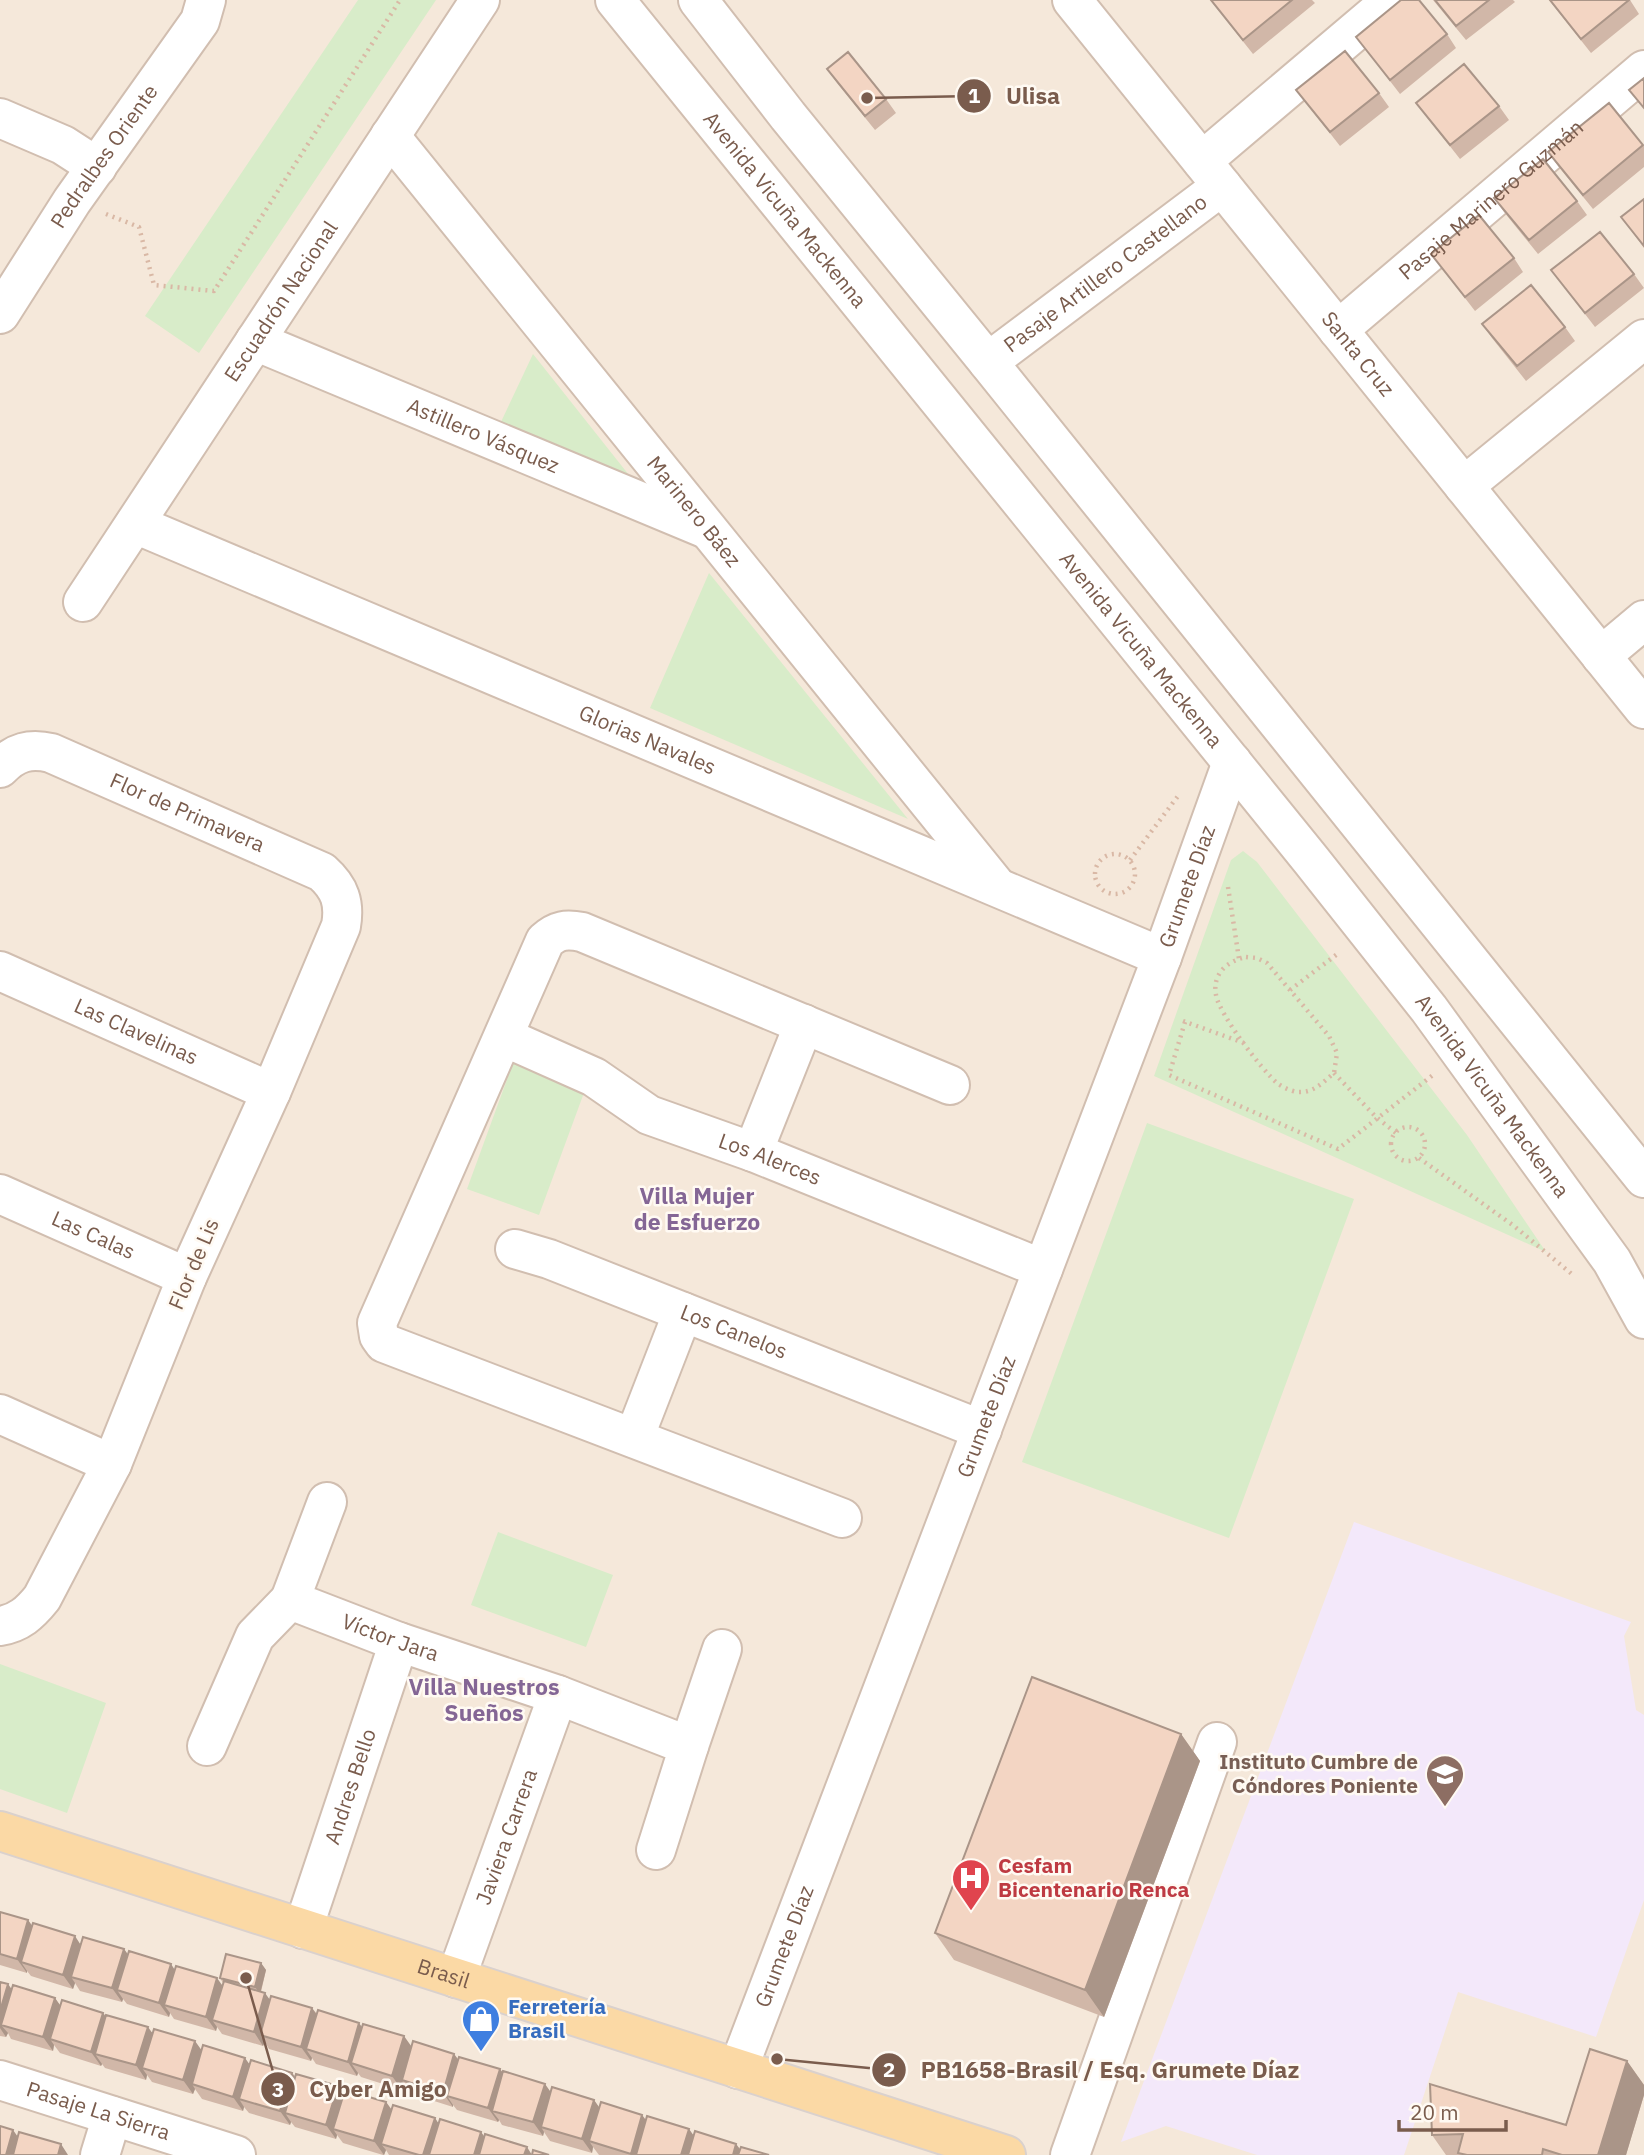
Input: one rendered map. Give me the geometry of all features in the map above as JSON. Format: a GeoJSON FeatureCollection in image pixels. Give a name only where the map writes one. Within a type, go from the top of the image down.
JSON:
{"type":"FeatureCollection","features":[{"type":"Feature","properties":{"kind":"main road","name":"Brasil"},"geometry":{"type":"LineString","coordinates":[[2,1839],[303,1929],[1006,2155]]}},
{"type":"Feature","properties":{"kind":"street","name":"Pedralbes Oriente"},"geometry":{"type":"LineString","coordinates":[[0,313],[12,271],[72,201],[97,167],[200,21],[206,0]]}},
{"type":"Feature","properties":{"kind":"street","name":"Escuadrón Nacional"},"geometry":{"type":"LineString","coordinates":[[83,602],[480,0]]}},
{"type":"Feature","properties":{"kind":"street","name":"Avenida Vicuña Mackenna"},"geometry":{"type":"LineString","coordinates":[[615,0],[1369,933],[1463,1054],[1612,1261],[1644,1319]]}},
{"type":"Feature","properties":{"kind":"street"},"geometry":{"type":"LineString","coordinates":[[698,0],[788,116],[1644,1178]]}},
{"type":"Feature","properties":{"kind":"street","name":"Santa Cruz"},"geometry":{"type":"LineString","coordinates":[[1072,0],[1644,709]]}},
{"type":"Feature","properties":{"kind":"street","name":"Pasaje Artillero Castellano"},"geometry":{"type":"LineString","coordinates":[[988,362],[1212,174],[1392,0]]}},
{"type":"Feature","properties":{"kind":"street","name":"Pasaje Marinero Guzmán"},"geometry":{"type":"LineString","coordinates":[[1338,330],[1644,70]]}},
{"type":"Feature","properties":{"kind":"street"},"geometry":{"type":"LineString","coordinates":[[739,152],[788,116]]}},
{"type":"Feature","properties":{"kind":"street"},"geometry":{"type":"LineString","coordinates":[[0,118],[62,145],[97,167]]}},
{"type":"Feature","properties":{"kind":"street","name":"Marinero Báez"},"geometry":{"type":"LineString","coordinates":[[390,136],[997,887]]}},
{"type":"Feature","properties":{"kind":"street"},"geometry":{"type":"LineString","coordinates":[[1464,486],[1644,339]]}},
{"type":"Feature","properties":{"kind":"street","name":"Astillero Vásquez"},"geometry":{"type":"LineString","coordinates":[[255,341],[709,530]]}},
{"type":"Feature","properties":{"kind":"street","name":"Glorias Navales"},"geometry":{"type":"LineString","coordinates":[[135,524],[1162,957]]}},
{"type":"Feature","properties":{"kind":"street"},"geometry":{"type":"LineString","coordinates":[[1601,656],[1644,620]]}},
{"type":"Feature","properties":{"kind":"street","name":"Flor de Primavera"},"geometry":{"type":"LineString","coordinates":[[11,760],[36,750],[51,753],[322,872],[334,882],[341,895]]}},
{"type":"Feature","properties":{"kind":"street","name":"Grumete Díaz"},"geometry":{"type":"LineString","coordinates":[[738,2069],[967,1423],[1043,1269],[1162,957],[1232,762]]}},
{"type":"Feature","properties":{"kind":"street","name":"Flor de Lis"},"geometry":{"type":"LineString","coordinates":[[9,1624],[32,1611],[42,1598],[112,1464],[187,1277],[271,1092],[341,926],[344,911],[341,895]]}},
{"type":"Feature","properties":{"kind":"street"},"geometry":{"type":"LineString","coordinates":[[842,1518],[384,1343],[379,1336],[377,1323],[545,941],[560,931],[570,929],[950,1085]]}},
{"type":"Feature","properties":{"kind":"street","name":"Las Clavelinas"},"geometry":{"type":"LineString","coordinates":[[0,971],[271,1092]]}},
{"type":"Feature","properties":{"kind":"street"},"geometry":{"type":"LineString","coordinates":[[753,1152],[804,1024]]}},
{"type":"Feature","properties":{"kind":"street","name":"Los Alerces"},"geometry":{"type":"LineString","coordinates":[[504,1037],[594,1077],[649,1115],[753,1152],[1043,1269]]}},
{"type":"Feature","properties":{"kind":"street","name":"Las Calas"},"geometry":{"type":"LineString","coordinates":[[0,1195],[187,1277]]}},
{"type":"Feature","properties":{"kind":"street","name":"Los Canelos"},"geometry":{"type":"LineString","coordinates":[[515,1249],[549,1259],[967,1423]]}},
{"type":"Feature","properties":{"kind":"street"},"geometry":{"type":"LineString","coordinates":[[634,1438],[683,1312]]}},
{"type":"Feature","properties":{"kind":"street"},"geometry":{"type":"LineString","coordinates":[[0,1414],[112,1464]]}},
{"type":"Feature","properties":{"kind":"street"},"geometry":{"type":"LineString","coordinates":[[207,1746],[256,1636],[290,1600],[327,1502]]}},
{"type":"Feature","properties":{"kind":"street","name":"Víctor Jara"},"geometry":{"type":"LineString","coordinates":[[290,1600],[399,1642],[558,1695],[689,1746]]}},
{"type":"Feature","properties":{"kind":"street","name":"Andres Bello"},"geometry":{"type":"LineString","coordinates":[[303,1929],[399,1642]]}},
{"type":"Feature","properties":{"kind":"street"},"geometry":{"type":"LineString","coordinates":[[656,1850],[722,1648]]}},
{"type":"Feature","properties":{"kind":"street","name":"Javiera Carrera"},"geometry":{"type":"LineString","coordinates":[[456,1978],[558,1695]]}},
{"type":"Feature","properties":{"kind":"street"},"geometry":{"type":"LineString","coordinates":[[1070,2155],[1217,1742]]}},
{"type":"Feature","properties":{"kind":"street","name":"Pasaje La Sierra"},"geometry":{"type":"LineString","coordinates":[[0,2080],[236,2155]]}},
{"type":"Feature","properties":{"kind":"street"},"geometry":{"type":"LineString","coordinates":[[100,2155],[112,2116]]}},
{"type":"Feature","properties":{"kind":"path"},"geometry":{"type":"LineString","coordinates":[[72,201],[139,227],[154,285],[214,291],[400,0]]}},
{"type":"Feature","properties":{"kind":"path"},"geometry":{"type":"LineString","coordinates":[[1130,859],[1178,795],[1214,811]]}},
{"type":"Feature","properties":{"kind":"path"},"geometry":{"type":"LineString","coordinates":[[1118,854],[1130,859],[1136,876],[1132,887],[1115,895],[1103,890],[1095,880],[1100,861],[1118,854]]}},
{"type":"Feature","properties":{"kind":"path"},"geometry":{"type":"LineString","coordinates":[[1290,990],[1332,957],[1369,933]]}},
{"type":"Feature","properties":{"kind":"path"},"geometry":{"type":"LineString","coordinates":[[1238,958],[1257,958],[1267,963],[1290,990],[1329,1036],[1336,1053],[1334,1073],[1312,1091],[1294,1092],[1278,1084],[1244,1043],[1216,998],[1215,987],[1225,966],[1238,958]]}},
{"type":"Feature","properties":{"kind":"path"},"geometry":{"type":"LineString","coordinates":[[1143,1007],[1244,1043]]}},
{"type":"Feature","properties":{"kind":"path"},"geometry":{"type":"LineString","coordinates":[[1185,1022],[1170,1075],[1338,1149],[1376,1117],[1463,1054]]}},
{"type":"Feature","properties":{"kind":"path"},"geometry":{"type":"LineString","coordinates":[[1334,1073],[1376,1117],[1396,1133]]}},
{"type":"Feature","properties":{"kind":"path"},"geometry":{"type":"LineString","coordinates":[[1409,1127],[1421,1133],[1425,1139],[1424,1153],[1419,1158],[1405,1161],[1398,1158],[1391,1146],[1396,1133],[1409,1127]]}},
{"type":"Feature","properties":{"kind":"path"},"geometry":{"type":"LineString","coordinates":[[1419,1158],[1514,1226],[1580,1280],[1612,1261]]}},
{"type":"Feature","properties":{"kind":"shaded area"},"geometry":{"type":"Polygon","coordinates":[[[0,0],[1644,0],[1644,2155],[0,2155],[0,0]]]}},
{"type":"Feature","properties":{"kind":"shaded area","name":"Instituto Cumbre de Cóndores Poniente"},"geometry":{"type":"Polygon","coordinates":[[[1354,1522],[1631,1622],[1624,1636],[1636,1710],[1644,1715],[1644,1900],[1596,2037],[1458,1992],[1404,2155],[1257,2155],[1166,2126],[1121,2142],[1354,1522]]]}},
{"type":"Feature","properties":{"kind":"green space"},"geometry":{"type":"Polygon","coordinates":[[[358,0],[436,0],[199,353],[145,316],[358,0]]]}},
{"type":"Feature","properties":{"kind":"green space"},"geometry":{"type":"Polygon","coordinates":[[[533,354],[644,494],[500,424],[533,354]]]}},
{"type":"Feature","properties":{"kind":"green space"},"geometry":{"type":"Polygon","coordinates":[[[709,573],[908,819],[650,708],[709,573]]]}},
{"type":"Feature","properties":{"kind":"green space"},"geometry":{"type":"Polygon","coordinates":[[[1243,851],[1257,862],[1467,1135],[1546,1252],[1154,1076],[1231,860],[1243,851]]]}},
{"type":"Feature","properties":{"kind":"green space"},"geometry":{"type":"Polygon","coordinates":[[[513,1063],[585,1090],[539,1215],[467,1189],[513,1063]]]}},
{"type":"Feature","properties":{"kind":"green space"},"geometry":{"type":"Polygon","coordinates":[[[1147,1123],[1354,1199],[1229,1538],[1022,1462],[1147,1123]]]}},
{"type":"Feature","properties":{"kind":"green space"},"geometry":{"type":"Polygon","coordinates":[[[498,1532],[613,1575],[586,1647],[471,1605],[498,1532]]]}},
{"type":"Feature","properties":{"kind":"green space"},"geometry":{"type":"Polygon","coordinates":[[[0,1664],[106,1703],[67,1813],[0,1789],[0,1664]]]}},
{"type":"Feature","properties":{"kind":"building"},"geometry":{"type":"Polygon","coordinates":[[[1211,0],[1292,0],[1243,40],[1211,0]]]}},
{"type":"Feature","properties":{"kind":"building"},"geometry":{"type":"Polygon","coordinates":[[[1401,0],[1419,0],[1447,34],[1390,80],[1356,37],[1401,0]]]}},
{"type":"Feature","properties":{"kind":"building"},"geometry":{"type":"Polygon","coordinates":[[[1435,0],[1489,0],[1456,26],[1435,0]]]}},
{"type":"Feature","properties":{"kind":"building"},"geometry":{"type":"Polygon","coordinates":[[[1550,0],[1629,0],[1581,39],[1550,0]]]}},
{"type":"Feature","properties":{"kind":"building"},"geometry":{"type":"Polygon","coordinates":[[[1345,51],[1379,93],[1330,132],[1296,90],[1345,51]]]}},
{"type":"Feature","properties":{"kind":"building"},"geometry":{"type":"Polygon","coordinates":[[[848,52],[886,99],[865,116],[827,69],[848,52]]]}},
{"type":"Feature","properties":{"kind":"building"},"geometry":{"type":"Polygon","coordinates":[[[1464,64],[1499,106],[1450,145],[1416,103],[1464,64]]]}},
{"type":"Feature","properties":{"kind":"building"},"geometry":{"type":"Polygon","coordinates":[[[1644,78],[1644,108],[1629,90],[1644,78]]]}},
{"type":"Feature","properties":{"kind":"building"},"geometry":{"type":"Polygon","coordinates":[[[1609,103],[1643,145],[1583,195],[1548,152],[1609,103]]]}},
{"type":"Feature","properties":{"kind":"building"},"geometry":{"type":"Polygon","coordinates":[[[1543,159],[1577,201],[1529,240],[1494,198],[1543,159]]]}},
{"type":"Feature","properties":{"kind":"building"},"geometry":{"type":"Polygon","coordinates":[[[1644,199],[1644,246],[1621,217],[1644,199]]]}},
{"type":"Feature","properties":{"kind":"building"},"geometry":{"type":"Polygon","coordinates":[[[1479,215],[1514,258],[1465,297],[1431,254],[1479,215]]]}},
{"type":"Feature","properties":{"kind":"building"},"geometry":{"type":"Polygon","coordinates":[[[1600,232],[1634,274],[1585,313],[1551,270],[1600,232]]]}},
{"type":"Feature","properties":{"kind":"building"},"geometry":{"type":"Polygon","coordinates":[[[1531,285],[1565,327],[1517,366],[1482,324],[1531,285]]]}},
{"type":"Feature","properties":{"kind":"building"},"geometry":{"type":"Polygon","coordinates":[[[1032,1677],[1181,1734],[1085,1990],[935,1933],[1032,1677]]]}},
{"type":"Feature","properties":{"kind":"building"},"geometry":{"type":"Polygon","coordinates":[[[0,1912],[28,1920],[17,1959],[0,1954],[0,1912]]]}},
{"type":"Feature","properties":{"kind":"building"},"geometry":{"type":"Polygon","coordinates":[[[33,1923],[75,1936],[63,1975],[21,1962],[33,1923]]]}},
{"type":"Feature","properties":{"kind":"building"},"geometry":{"type":"Polygon","coordinates":[[[83,1937],[124,1949],[112,1988],[71,1977],[83,1937]]]}},
{"type":"Feature","properties":{"kind":"building"},"geometry":{"type":"Polygon","coordinates":[[[129,1951],[171,1964],[159,2003],[117,1990],[129,1951]]]}},
{"type":"Feature","properties":{"kind":"building"},"geometry":{"type":"Polygon","coordinates":[[[226,1954],[261,1963],[255,1987],[220,1978],[226,1954]]]}},
{"type":"Feature","properties":{"kind":"building"},"geometry":{"type":"Polygon","coordinates":[[[176,1966],[217,1978],[206,2017],[164,2005],[176,1966]]]}},
{"type":"Feature","properties":{"kind":"building"},"geometry":{"type":"Polygon","coordinates":[[[224,1981],[265,1993],[254,2032],[212,2020],[224,1981]]]}},
{"type":"Feature","properties":{"kind":"building"},"geometry":{"type":"Polygon","coordinates":[[[0,1982],[8,1984],[0,2011],[0,1982]]]}},
{"type":"Feature","properties":{"kind":"building"},"geometry":{"type":"Polygon","coordinates":[[[13,1985],[55,1998],[43,2037],[1,2025],[13,1985]]]}},
{"type":"Feature","properties":{"kind":"building"},"geometry":{"type":"Polygon","coordinates":[[[271,1996],[312,2008],[301,2047],[260,2035],[271,1996]]]}},
{"type":"Feature","properties":{"kind":"building"},"geometry":{"type":"Polygon","coordinates":[[[62,2000],[103,2013],[91,2052],[50,2039],[62,2000]]]}},
{"type":"Feature","properties":{"kind":"building"},"geometry":{"type":"Polygon","coordinates":[[[318,2010],[359,2023],[348,2062],[306,2049],[318,2010]]]}},
{"type":"Feature","properties":{"kind":"building"},"geometry":{"type":"Polygon","coordinates":[[[106,2015],[148,2027],[136,2065],[95,2054],[106,2015]]]}},
{"type":"Feature","properties":{"kind":"building"},"geometry":{"type":"Polygon","coordinates":[[[363,2024],[404,2036],[392,2076],[351,2063],[363,2024]]]}},
{"type":"Feature","properties":{"kind":"building"},"geometry":{"type":"Polygon","coordinates":[[[154,2029],[195,2041],[183,2080],[142,2068],[154,2029]]]}},
{"type":"Feature","properties":{"kind":"building"},"geometry":{"type":"Polygon","coordinates":[[[413,2041],[454,2054],[443,2093],[402,2080],[413,2041]]]}},
{"type":"Feature","properties":{"kind":"building"},"geometry":{"type":"Polygon","coordinates":[[[203,2045],[245,2058],[233,2097],[192,2084],[203,2045]]]}},
{"type":"Feature","properties":{"kind":"building"},"geometry":{"type":"Polygon","coordinates":[[[1590,2049],[1627,2061],[1598,2155],[1562,2155],[1543,2149],[1542,2155],[1467,2155],[1458,2153],[1463,2134],[1432,2135],[1430,2084],[1566,2125],[1590,2049]]]}},
{"type":"Feature","properties":{"kind":"building"},"geometry":{"type":"Polygon","coordinates":[[[459,2057],[500,2069],[488,2108],[447,2096],[459,2057]]]}},
{"type":"Feature","properties":{"kind":"building"},"geometry":{"type":"Polygon","coordinates":[[[251,2060],[292,2073],[280,2111],[239,2099],[251,2060]]]}},
{"type":"Feature","properties":{"kind":"building"},"geometry":{"type":"Polygon","coordinates":[[[503,2071],[545,2084],[533,2122],[492,2111],[503,2071]]]}},
{"type":"Feature","properties":{"kind":"building"},"geometry":{"type":"Polygon","coordinates":[[[296,2074],[338,2086],[326,2125],[285,2113],[296,2074]]]}},
{"type":"Feature","properties":{"kind":"building"},"geometry":{"type":"Polygon","coordinates":[[[552,2087],[594,2100],[582,2139],[541,2127],[552,2087]]]}},
{"type":"Feature","properties":{"kind":"building"},"geometry":{"type":"Polygon","coordinates":[[[345,2090],[386,2102],[374,2141],[333,2129],[345,2090]]]}},
{"type":"Feature","properties":{"kind":"building"},"geometry":{"type":"Polygon","coordinates":[[[601,2102],[642,2115],[631,2154],[589,2141],[601,2102]]]}},
{"type":"Feature","properties":{"kind":"building"},"geometry":{"type":"Polygon","coordinates":[[[393,2105],[435,2118],[423,2155],[381,2144],[393,2105]]]}},
{"type":"Feature","properties":{"kind":"building"},"geometry":{"type":"Polygon","coordinates":[[[647,2116],[689,2129],[681,2155],[636,2155],[647,2116]]]}},
{"type":"Feature","properties":{"kind":"building"},"geometry":{"type":"Polygon","coordinates":[[[440,2119],[481,2132],[474,2155],[429,2155],[440,2119]]]}},
{"type":"Feature","properties":{"kind":"building"},"geometry":{"type":"Polygon","coordinates":[[[0,2126],[13,2130],[6,2155],[0,2155],[0,2126]]]}},
{"type":"Feature","properties":{"kind":"building"},"geometry":{"type":"Polygon","coordinates":[[[695,2131],[736,2144],[733,2155],[688,2155],[695,2131]]]}},
{"type":"Feature","properties":{"kind":"building"},"geometry":{"type":"Polygon","coordinates":[[[19,2132],[61,2144],[58,2155],[13,2155],[19,2132]]]}},
{"type":"Feature","properties":{"kind":"building"},"geometry":{"type":"Polygon","coordinates":[[[485,2134],[527,2147],[524,2155],[479,2155],[485,2134]]]}},
{"type":"Feature","properties":{"kind":"building"},"geometry":{"type":"Polygon","coordinates":[[[741,2147],[769,2155],[738,2155],[741,2147]]]}},
{"type":"Feature","properties":{"kind":"building"},"geometry":{"type":"Polygon","coordinates":[[[533,2150],[549,2155],[532,2155],[533,2150]]]}},
{"type":"Feature","properties":{"kind":"place","name":"Ulisa"},"geometry":{"type":"Point","coordinates":[867,98]}},
{"type":"Feature","properties":{"kind":"place","name":"Instituto Cumbre de Cóndores Poniente"},"geometry":{"type":"Point","coordinates":[1445,1808]}},
{"type":"Feature","properties":{"kind":"place","name":"Cesfam Bicentenario Renca"},"geometry":{"type":"Point","coordinates":[971,1912]}},
{"type":"Feature","properties":{"kind":"place","name":"Cyber Amigo"},"geometry":{"type":"Point","coordinates":[246,1978]}},
{"type":"Feature","properties":{"kind":"place","name":"Ferretería Brasil"},"geometry":{"type":"Point","coordinates":[481,2053]}},
{"type":"Feature","properties":{"kind":"place","name":"PB1658-Brasil / Esq. Grumete Díaz"},"geometry":{"type":"Point","coordinates":[777,2059]}},
{"type":"Feature","properties":{"kind":"district","name":"Villa Mujer de Esfuerzo"},"geometry":{"type":"Point","coordinates":[697,1209]}},
{"type":"Feature","properties":{"kind":"district","name":"Villa Nuestros Sueños"},"geometry":{"type":"Point","coordinates":[484,1700]}}]}
